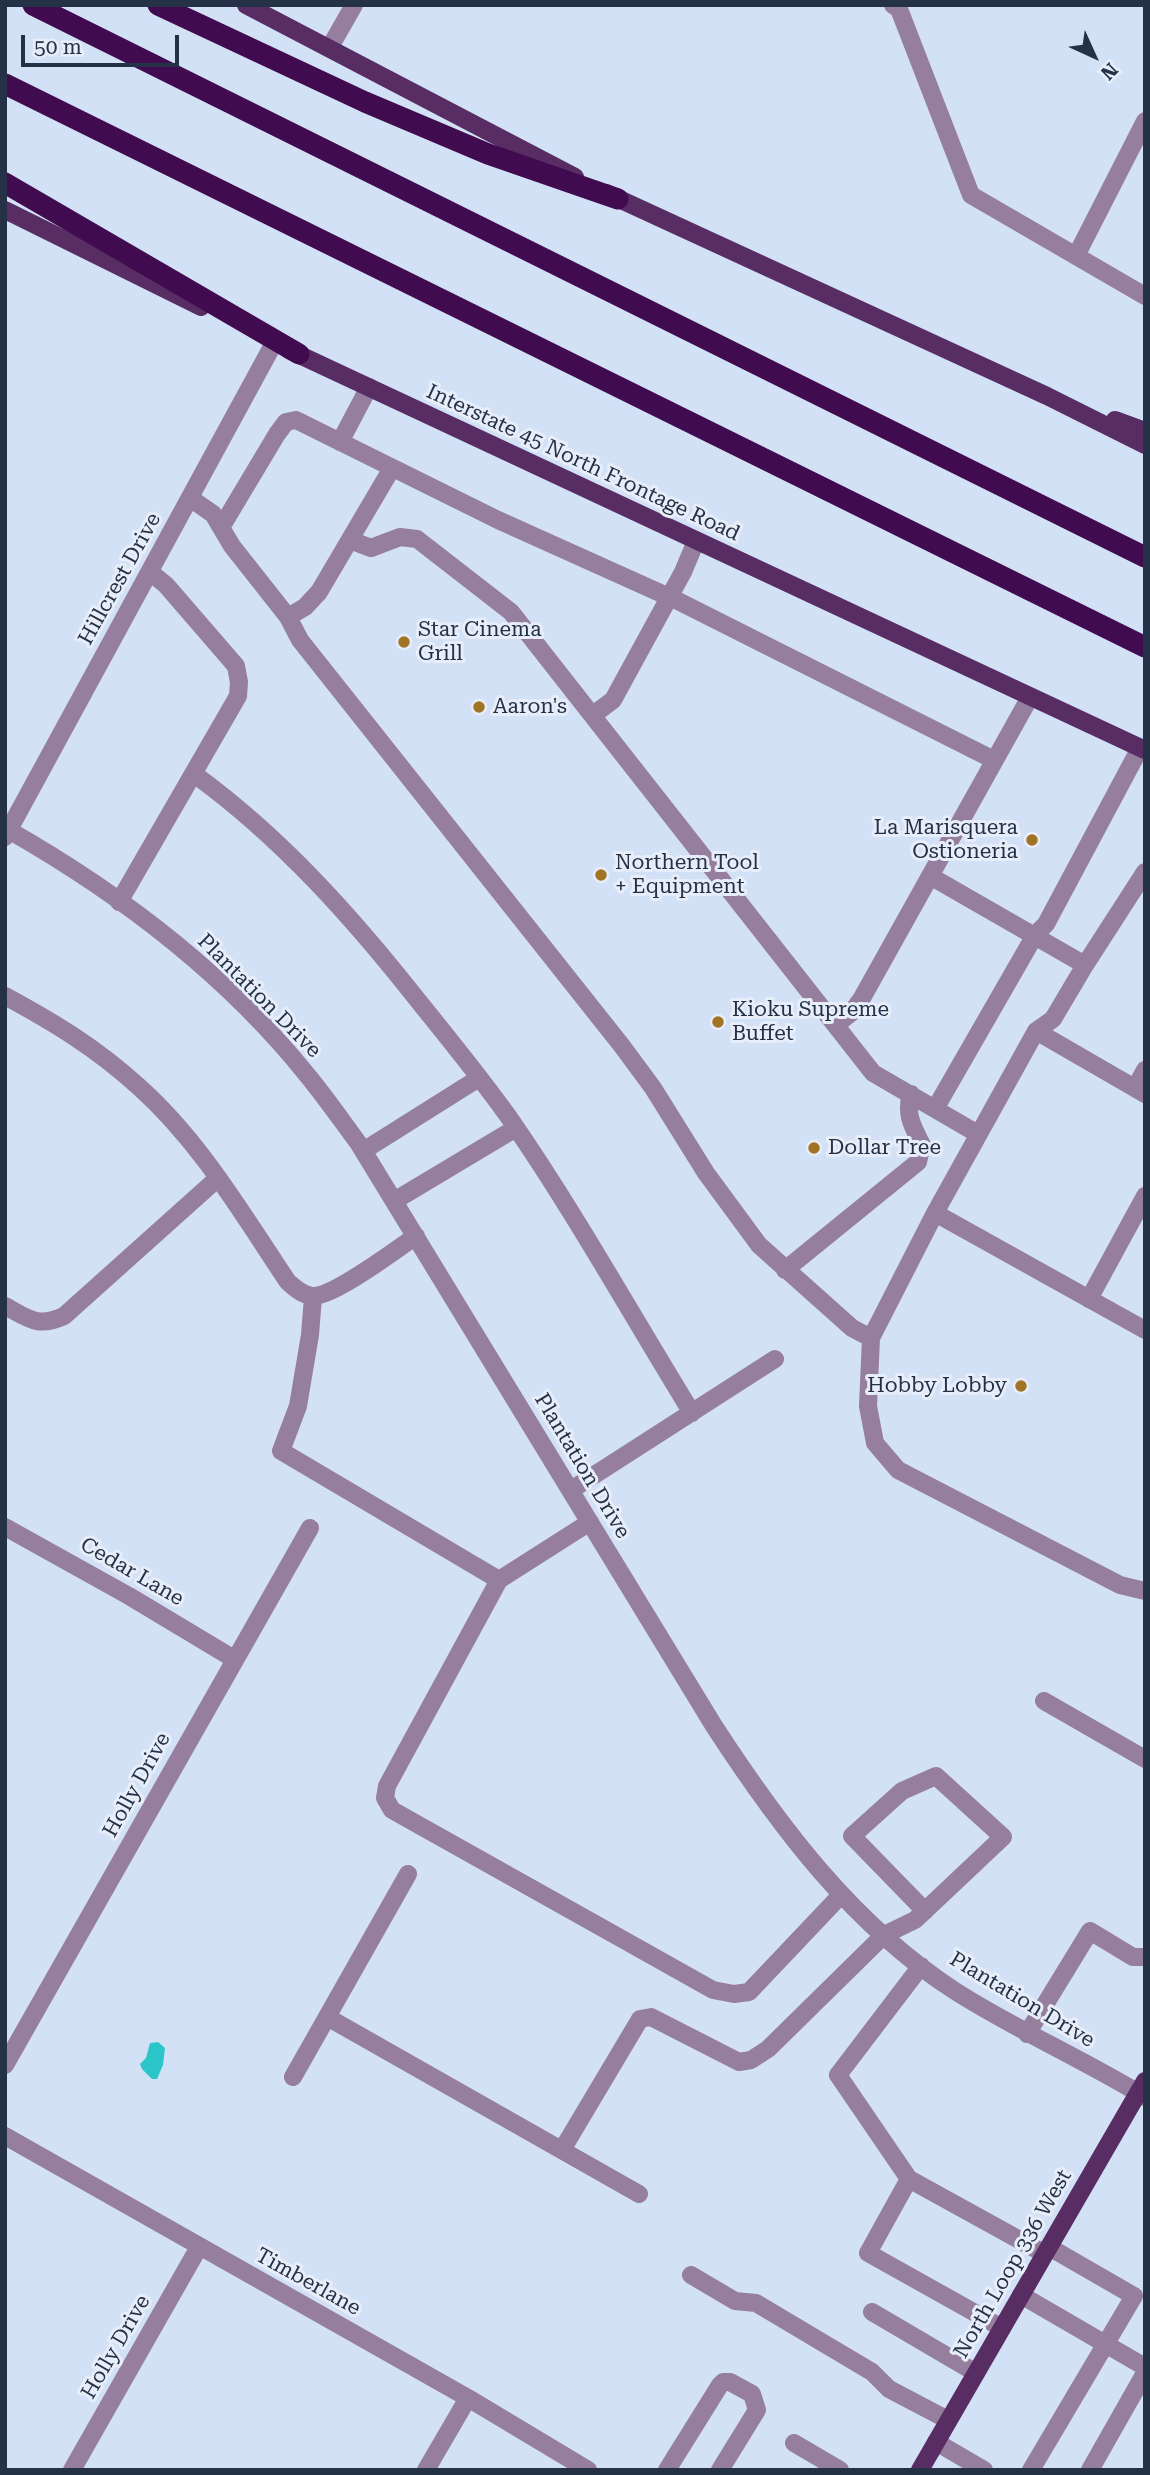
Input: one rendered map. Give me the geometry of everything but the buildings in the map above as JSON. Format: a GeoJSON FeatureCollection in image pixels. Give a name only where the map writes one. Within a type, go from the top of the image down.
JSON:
{"type":"FeatureCollection","features":[{"type":"Feature","properties":{"kind":"highway"},"geometry":{"type":"LineString","coordinates":[[33,5],[1145,557]]}},
{"type":"Feature","properties":{"kind":"highway"},"geometry":{"type":"LineString","coordinates":[[158,5],[365,102],[488,154],[618,200]]}},
{"type":"Feature","properties":{"kind":"highway"},"geometry":{"type":"LineString","coordinates":[[5,84],[1145,647]]}},
{"type":"Feature","properties":{"kind":"highway"},"geometry":{"type":"LineString","coordinates":[[5,183],[299,354]]}},
{"type":"Feature","properties":{"kind":"main road"},"geometry":{"type":"LineString","coordinates":[[246,5],[618,200],[1047,396],[1145,446]]}},
{"type":"Feature","properties":{"kind":"main road","name":"Interstate 45 North Frontage Road"},"geometry":{"type":"LineString","coordinates":[[5,211],[275,343],[1142,749]]}},
{"type":"Feature","properties":{"kind":"main road"},"geometry":{"type":"LineString","coordinates":[[1047,396],[1145,430]]}},
{"type":"Feature","properties":{"kind":"main road","name":"North Loop 336 West"},"geometry":{"type":"LineString","coordinates":[[919,2470],[1143,2090]]}},
{"type":"Feature","properties":{"kind":"street"},"geometry":{"type":"LineString","coordinates":[[330,47],[354,5]]}},
{"type":"Feature","properties":{"kind":"street"},"geometry":{"type":"LineString","coordinates":[[893,5],[899,9],[971,195],[1145,296]]}},
{"type":"Feature","properties":{"kind":"street"},"geometry":{"type":"LineString","coordinates":[[1076,256],[1145,121]]}},
{"type":"Feature","properties":{"kind":"street","name":"Hillcrest Drive"},"geometry":{"type":"LineString","coordinates":[[6,832],[275,343]]}},
{"type":"Feature","properties":{"kind":"street"},"geometry":{"type":"LineString","coordinates":[[340,442],[369,387]]}},
{"type":"Feature","properties":{"kind":"street"},"geometry":{"type":"LineString","coordinates":[[222,526],[277,434],[286,422],[296,420],[498,520],[669,597],[994,760]]}},
{"type":"Feature","properties":{"kind":"street"},"geometry":{"type":"LineString","coordinates":[[288,617],[305,607],[319,592],[393,468]]}},
{"type":"Feature","properties":{"kind":"street"},"geometry":{"type":"LineString","coordinates":[[190,498],[213,514],[232,546],[288,617],[300,640],[622,1046],[653,1088],[706,1173],[760,1245],[852,1328],[872,1338]]}},
{"type":"Feature","properties":{"kind":"street"},"geometry":{"type":"LineString","coordinates":[[350,540],[371,548],[400,537],[416,539],[511,612],[873,1073],[978,1133]]}},
{"type":"Feature","properties":{"kind":"street"},"geometry":{"type":"LineString","coordinates":[[593,715],[613,699],[669,597],[696,541]]}},
{"type":"Feature","properties":{"kind":"street"},"geometry":{"type":"LineString","coordinates":[[119,902],[238,696],[236,666],[166,585],[149,572]]}},
{"type":"Feature","properties":{"kind":"street"},"geometry":{"type":"LineString","coordinates":[[836,1025],[852,1012],[862,998],[1030,697]]}},
{"type":"Feature","properties":{"kind":"street"},"geometry":{"type":"LineString","coordinates":[[936,1109],[1035,935],[1046,924],[1142,749]]}},
{"type":"Feature","properties":{"kind":"street"},"geometry":{"type":"LineString","coordinates":[[194,774],[306,869],[367,934],[516,1128],[692,1413]]}},
{"type":"Feature","properties":{"kind":"street","name":"Plantation Drive"},"geometry":{"type":"LineString","coordinates":[[6,832],[88,879],[208,973],[261,1024],[308,1075],[363,1151],[759,1796],[841,1895],[884,1935],[952,1989],[1027,2034],[1143,2090]]}},
{"type":"Feature","properties":{"kind":"street"},"geometry":{"type":"LineString","coordinates":[[1145,872],[1053,1019],[1036,1031],[935,1213],[872,1338],[868,1406],[875,1443],[898,1470],[1120,1585],[1145,1591]]}},
{"type":"Feature","properties":{"kind":"street"},"geometry":{"type":"LineString","coordinates":[[930,876],[1085,965]]}},
{"type":"Feature","properties":{"kind":"street"},"geometry":{"type":"LineString","coordinates":[[5,996],[63,1028],[99,1053],[141,1088],[185,1135],[218,1178],[288,1282],[300,1292],[313,1297],[329,1292],[416,1236]]}},
{"type":"Feature","properties":{"kind":"street"},"geometry":{"type":"LineString","coordinates":[[1036,1031],[1140,1091],[1145,1070]]}},
{"type":"Feature","properties":{"kind":"street"},"geometry":{"type":"LineString","coordinates":[[363,1151],[479,1078]]}},
{"type":"Feature","properties":{"kind":"street"},"geometry":{"type":"LineString","coordinates":[[785,1270],[918,1162],[922,1145],[908,1117],[907,1108],[911,1094]]}},
{"type":"Feature","properties":{"kind":"street"},"geometry":{"type":"LineString","coordinates":[[394,1201],[516,1128]]}},
{"type":"Feature","properties":{"kind":"street"},"geometry":{"type":"LineString","coordinates":[[5,1306],[34,1322],[50,1322],[64,1315],[218,1178]]}},
{"type":"Feature","properties":{"kind":"street"},"geometry":{"type":"LineString","coordinates":[[1089,1299],[1145,1196]]}},
{"type":"Feature","properties":{"kind":"street"},"geometry":{"type":"LineString","coordinates":[[935,1213],[1145,1330]]}},
{"type":"Feature","properties":{"kind":"street"},"geometry":{"type":"LineString","coordinates":[[313,1297],[310,1335],[298,1406],[281,1451],[499,1580]]}},
{"type":"Feature","properties":{"kind":"street"},"geometry":{"type":"LineString","coordinates":[[571,1490],[775,1359]]}},
{"type":"Feature","properties":{"kind":"street"},"geometry":{"type":"LineString","coordinates":[[590,1522],[499,1580],[387,1786],[385,1798],[392,1810],[713,1990],[734,1994],[749,1992],[841,1895]]}},
{"type":"Feature","properties":{"kind":"street","name":"Cedar Lane"},"geometry":{"type":"LineString","coordinates":[[5,1527],[129,1596],[234,1659]]}},
{"type":"Feature","properties":{"kind":"street","name":"Holly Drive"},"geometry":{"type":"LineString","coordinates":[[5,2066],[310,1528]]}},
{"type":"Feature","properties":{"kind":"street"},"geometry":{"type":"LineString","coordinates":[[1044,1701],[1145,1759]]}},
{"type":"Feature","properties":{"kind":"street"},"geometry":{"type":"LineString","coordinates":[[562,2150],[640,2019],[651,2017],[739,2062],[751,2060],[768,2049],[884,1935],[915,1920],[925,1911],[1003,1837],[936,1776],[902,1791],[852,1836],[925,1911]]}},
{"type":"Feature","properties":{"kind":"street"},"geometry":{"type":"LineString","coordinates":[[293,2077],[408,1874]]}},
{"type":"Feature","properties":{"kind":"street"},"geometry":{"type":"LineString","coordinates":[[1027,2034],[1090,1931],[1133,1957],[1145,1957]]}},
{"type":"Feature","properties":{"kind":"street"},"geometry":{"type":"LineString","coordinates":[[921,1966],[838,2075],[909,2179],[1141,2300],[1105,2344],[1031,2470]]}},
{"type":"Feature","properties":{"kind":"street"},"geometry":{"type":"LineString","coordinates":[[327,2017],[639,2194]]}},
{"type":"Feature","properties":{"kind":"street","name":"Timberlane"},"geometry":{"type":"LineString","coordinates":[[5,2136],[468,2398],[587,2470]]}},
{"type":"Feature","properties":{"kind":"street"},"geometry":{"type":"LineString","coordinates":[[909,2179],[868,2253],[1002,2328]]}},
{"type":"Feature","properties":{"kind":"street","name":"Holly Drive"},"geometry":{"type":"LineString","coordinates":[[72,2470],[199,2246]]}},
{"type":"Feature","properties":{"kind":"street"},"geometry":{"type":"LineString","coordinates":[[691,2276],[735,2301],[756,2303],[872,2372],[889,2389],[948,2420]]}},
{"type":"Feature","properties":{"kind":"street"},"geometry":{"type":"LineString","coordinates":[[1021,2295],[1145,2367]]}},
{"type":"Feature","properties":{"kind":"street"},"geometry":{"type":"LineString","coordinates":[[872,2312],[976,2373]]}},
{"type":"Feature","properties":{"kind":"street"},"geometry":{"type":"LineString","coordinates":[[1090,2470],[1145,2373]]}},
{"type":"Feature","properties":{"kind":"street"},"geometry":{"type":"LineString","coordinates":[[667,2470],[723,2382],[730,2382],[752,2394],[757,2410],[720,2470]]}},
{"type":"Feature","properties":{"kind":"street"},"geometry":{"type":"LineString","coordinates":[[426,2470],[468,2398]]}},
{"type":"Feature","properties":{"kind":"street"},"geometry":{"type":"LineString","coordinates":[[936,2442],[984,2470]]}},
{"type":"Feature","properties":{"kind":"street"},"geometry":{"type":"LineString","coordinates":[[794,2443],[819,2465],[840,2470]]}},
{"type":"Feature","properties":{"kind":"shaded area"},"geometry":{"type":"Polygon","coordinates":[[[158,2042],[165,2048],[163,2065],[157,2079],[152,2079],[140,2064],[146,2058],[150,2043],[158,2042]]]}},
{"type":"Feature","properties":{"kind":"place","name":"Star Cinema Grill"},"geometry":{"type":"Point","coordinates":[404,642]}},
{"type":"Feature","properties":{"kind":"place","name":"Aaron's"},"geometry":{"type":"Point","coordinates":[479,707]}},
{"type":"Feature","properties":{"kind":"place","name":"La Marisquera Ostioneria"},"geometry":{"type":"Point","coordinates":[1032,840]}},
{"type":"Feature","properties":{"kind":"place","name":"Northern Tool + Equipment"},"geometry":{"type":"Point","coordinates":[601,875]}},
{"type":"Feature","properties":{"kind":"place","name":"Kioku Supreme Buffet"},"geometry":{"type":"Point","coordinates":[718,1022]}},
{"type":"Feature","properties":{"kind":"place","name":"Dollar Tree"},"geometry":{"type":"Point","coordinates":[814,1148]}},
{"type":"Feature","properties":{"kind":"place","name":"Hobby Lobby"},"geometry":{"type":"Point","coordinates":[1021,1386]}}]}
